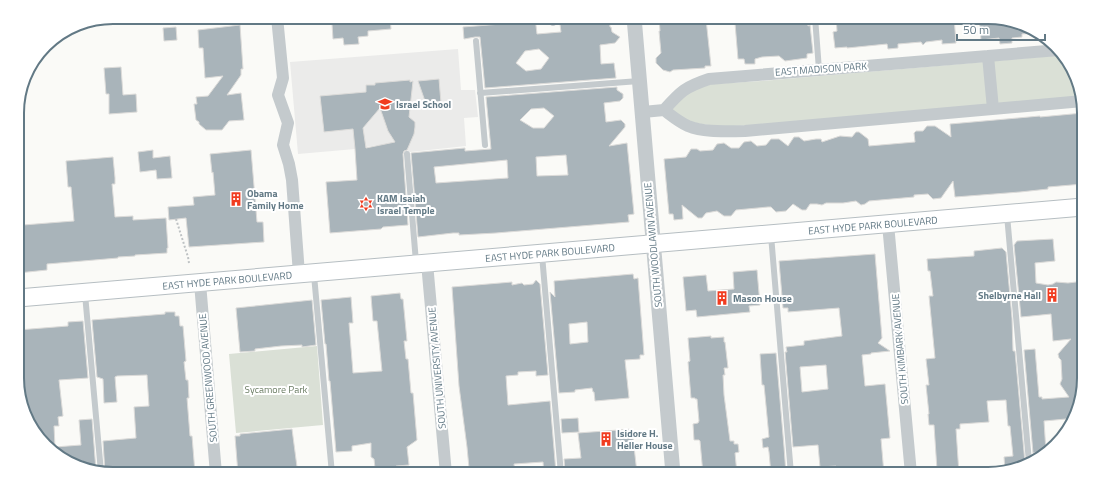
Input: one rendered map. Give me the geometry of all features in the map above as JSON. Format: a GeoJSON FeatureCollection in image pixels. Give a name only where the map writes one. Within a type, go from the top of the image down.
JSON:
{"type":"FeatureCollection","features":[{"type":"Feature","properties":{"kind":"main road","name":"EAST HYDE PARK BOULEVARD"},"geometry":{"type":"LineString","coordinates":[[24,298],[1077,208]]}},
{"type":"Feature","properties":{"kind":"street"},"geometry":{"type":"LineString","coordinates":[[278,24],[282,78],[278,95],[288,123],[283,145],[292,180],[307,274]]}},
{"type":"Feature","properties":{"kind":"street","name":"SOUTH WOODLAWN AVENUE"},"geometry":{"type":"LineString","coordinates":[[635,24],[672,467]]}},
{"type":"Feature","properties":{"kind":"street","name":"EAST MADISON PARK"},"geometry":{"type":"LineString","coordinates":[[664,110],[679,93],[692,84],[709,79],[1052,51]]}},
{"type":"Feature","properties":{"kind":"street"},"geometry":{"type":"LineString","coordinates":[[988,56],[993,109]]}},
{"type":"Feature","properties":{"kind":"street"},"geometry":{"type":"LineString","coordinates":[[643,112],[664,110],[678,121],[688,126],[720,131],[745,132],[1076,103]]}},
{"type":"Feature","properties":{"kind":"street","name":"SOUTH KIMBARK AVENUE"},"geometry":{"type":"LineString","coordinates":[[888,224],[910,467]]}},
{"type":"Feature","properties":{"kind":"street","name":"SOUTH UNIVERSITY AVENUE"},"geometry":{"type":"LineString","coordinates":[[422,263],[445,467]]}},
{"type":"Feature","properties":{"kind":"street","name":"SOUTH GREENWOOD AVENUE"},"geometry":{"type":"LineString","coordinates":[[200,283],[215,467]]}},
{"type":"Feature","properties":{"kind":"lane"},"geometry":{"type":"LineString","coordinates":[[816,24],[819,70]]}},
{"type":"Feature","properties":{"kind":"lane"},"geometry":{"type":"LineString","coordinates":[[476,41],[485,145]]}},
{"type":"Feature","properties":{"kind":"lane"},"geometry":{"type":"LineString","coordinates":[[480,93],[639,80]]}},
{"type":"Feature","properties":{"kind":"lane"},"geometry":{"type":"LineString","coordinates":[[406,154],[422,263]]}},
{"type":"Feature","properties":{"kind":"lane"},"geometry":{"type":"LineString","coordinates":[[1007,213],[1029,458]]}},
{"type":"Feature","properties":{"kind":"lane"},"geometry":{"type":"LineString","coordinates":[[771,234],[790,467]]}},
{"type":"Feature","properties":{"kind":"lane"},"geometry":{"type":"LineString","coordinates":[[542,253],[560,467]]}},
{"type":"Feature","properties":{"kind":"lane"},"geometry":{"type":"LineString","coordinates":[[307,274],[331,467]]}},
{"type":"Feature","properties":{"kind":"lane"},"geometry":{"type":"LineString","coordinates":[[85,293],[100,466]]}},
{"type":"Feature","properties":{"kind":"path"},"geometry":{"type":"LineString","coordinates":[[256,196],[275,194]]}},
{"type":"Feature","properties":{"kind":"path"},"geometry":{"type":"LineString","coordinates":[[176,219],[189,263]]}},
{"type":"Feature","properties":{"kind":"shaded area","name":"Israel School"},"geometry":{"type":"Polygon","coordinates":[[[458,49],[461,90],[475,90],[478,117],[464,118],[466,146],[401,153],[383,161],[378,145],[355,149],[298,154],[290,62],[458,49]]]}},
{"type":"Feature","properties":{"kind":"green space"},"geometry":{"type":"Polygon","coordinates":[[[1056,56],[1065,68],[1074,90],[1076,99],[736,126],[710,125],[687,120],[678,115],[672,108],[692,90],[712,84],[1056,56]]]}},
{"type":"Feature","properties":{"kind":"green space","name":"Sycamore Park"},"geometry":{"type":"Polygon","coordinates":[[[317,346],[323,425],[236,433],[229,354],[317,346]]]}},
{"type":"Feature","properties":{"kind":"building"},"geometry":{"type":"Polygon","coordinates":[[[332,24],[391,24],[391,29],[368,31],[368,36],[358,37],[359,44],[344,45],[343,38],[333,39],[332,24]]]}},
{"type":"Feature","properties":{"kind":"building"},"geometry":{"type":"Polygon","coordinates":[[[502,24],[536,24],[537,34],[561,32],[560,24],[610,24],[612,32],[620,37],[615,43],[600,45],[601,64],[614,63],[616,78],[485,88],[480,37],[464,39],[463,27],[502,24]],[[539,49],[525,51],[516,63],[526,71],[541,69],[549,58],[539,49]]]}},
{"type":"Feature","properties":{"kind":"building"},"geometry":{"type":"Polygon","coordinates":[[[660,24],[707,24],[711,66],[705,66],[705,68],[673,70],[670,72],[663,70],[656,63],[656,58],[661,53],[660,24]]]}},
{"type":"Feature","properties":{"kind":"building"},"geometry":{"type":"Polygon","coordinates":[[[735,24],[810,25],[813,53],[807,54],[807,58],[785,61],[779,56],[762,57],[755,59],[755,64],[745,64],[744,59],[738,59],[735,24]]]}},
{"type":"Feature","properties":{"kind":"building"},"geometry":{"type":"Polygon","coordinates":[[[836,24],[955,24],[956,43],[942,44],[942,40],[926,42],[923,45],[921,42],[898,44],[898,48],[888,49],[887,44],[835,48],[833,32],[837,31],[836,24]]]}},
{"type":"Feature","properties":{"kind":"building"},"geometry":{"type":"Polygon","coordinates":[[[980,24],[1006,26],[1028,34],[1022,34],[1022,37],[1012,38],[1012,43],[1000,44],[999,38],[981,40],[980,24]]]}},
{"type":"Feature","properties":{"kind":"building"},"geometry":{"type":"Polygon","coordinates":[[[240,25],[243,69],[241,69],[241,75],[227,95],[241,93],[244,120],[229,121],[222,130],[206,130],[196,120],[194,104],[197,104],[196,97],[208,96],[223,76],[205,78],[203,48],[199,48],[198,30],[240,25]]]}},
{"type":"Feature","properties":{"kind":"building"},"geometry":{"type":"Polygon","coordinates":[[[176,27],[177,40],[164,41],[163,28],[176,27]]]}},
{"type":"Feature","properties":{"kind":"building"},"geometry":{"type":"Polygon","coordinates":[[[121,67],[123,95],[136,94],[137,112],[109,114],[109,94],[106,94],[104,68],[121,67]]]}},
{"type":"Feature","properties":{"kind":"building"},"geometry":{"type":"Polygon","coordinates":[[[439,79],[441,103],[426,104],[418,81],[439,79]]]}},
{"type":"Feature","properties":{"kind":"building"},"geometry":{"type":"Polygon","coordinates":[[[413,81],[409,117],[415,122],[415,127],[414,134],[407,150],[404,151],[403,154],[408,225],[383,227],[381,229],[330,233],[326,182],[357,180],[355,149],[353,129],[324,132],[320,96],[366,92],[366,85],[375,85],[375,83],[413,81]],[[380,108],[363,128],[366,148],[395,142],[388,131],[380,108]]]}},
{"type":"Feature","properties":{"kind":"building"},"geometry":{"type":"Polygon","coordinates":[[[617,87],[617,90],[623,94],[623,98],[620,101],[604,103],[606,122],[621,120],[625,124],[625,127],[609,146],[627,143],[634,214],[628,215],[629,222],[496,233],[459,235],[459,233],[453,233],[418,237],[411,153],[465,148],[465,151],[491,149],[486,97],[617,87]],[[544,108],[531,109],[520,120],[533,128],[544,128],[554,116],[544,108]],[[566,155],[536,157],[537,176],[568,175],[566,155]],[[507,160],[434,167],[436,183],[508,178],[507,160]]]}},
{"type":"Feature","properties":{"kind":"building"},"geometry":{"type":"Polygon","coordinates":[[[1077,114],[1077,185],[1048,187],[1048,189],[1020,192],[955,197],[953,181],[941,198],[933,199],[928,194],[914,195],[914,197],[869,201],[861,205],[856,201],[826,203],[822,205],[810,204],[806,210],[802,210],[793,204],[786,211],[776,212],[771,207],[768,207],[736,210],[731,216],[724,216],[717,211],[706,213],[702,218],[698,218],[682,205],[683,219],[674,220],[673,214],[669,214],[664,159],[686,157],[691,149],[697,149],[700,151],[713,150],[717,144],[724,143],[731,148],[739,148],[744,142],[751,141],[757,146],[766,145],[771,139],[779,139],[788,146],[794,137],[799,137],[804,141],[821,139],[822,142],[840,136],[852,137],[856,132],[859,132],[868,139],[869,146],[915,142],[914,133],[916,131],[923,131],[927,126],[935,126],[951,137],[950,124],[1077,114]]]}},
{"type":"Feature","properties":{"kind":"building"},"geometry":{"type":"Polygon","coordinates":[[[153,150],[153,158],[170,156],[172,178],[157,179],[156,170],[140,172],[138,152],[153,150]]]}},
{"type":"Feature","properties":{"kind":"building"},"geometry":{"type":"Polygon","coordinates":[[[251,150],[257,222],[263,222],[264,242],[189,247],[186,218],[169,220],[168,207],[194,205],[193,197],[215,195],[210,154],[251,150]]]}},
{"type":"Feature","properties":{"kind":"building"},"geometry":{"type":"Polygon","coordinates":[[[113,157],[115,184],[112,184],[115,217],[133,216],[133,220],[166,218],[167,253],[47,264],[47,270],[24,272],[24,225],[74,221],[71,187],[68,187],[66,161],[113,157]]]}},
{"type":"Feature","properties":{"kind":"building"},"geometry":{"type":"Polygon","coordinates":[[[1053,239],[1055,261],[1035,263],[1036,283],[1048,285],[1056,282],[1077,282],[1077,384],[1074,401],[1066,420],[1066,419],[1044,421],[1046,446],[1037,453],[1033,453],[1024,350],[1035,349],[1039,397],[1042,397],[1042,399],[1069,397],[1060,384],[1062,379],[1061,360],[1058,354],[1071,339],[1053,341],[1051,314],[1021,317],[1014,245],[1017,241],[1053,239]]]}},
{"type":"Feature","properties":{"kind":"building"},"geometry":{"type":"Polygon","coordinates":[[[1002,248],[1006,252],[1012,318],[1013,351],[1015,351],[1025,459],[1005,465],[1004,457],[1013,456],[1010,426],[1008,426],[1006,400],[987,401],[989,422],[960,424],[960,429],[956,429],[959,467],[937,467],[934,425],[929,425],[926,385],[929,385],[926,359],[935,358],[929,296],[933,296],[927,259],[974,256],[974,251],[1002,248]]]}},
{"type":"Feature","properties":{"kind":"building"},"geometry":{"type":"Polygon","coordinates":[[[875,254],[882,338],[878,343],[890,351],[862,355],[865,386],[885,384],[890,438],[881,439],[883,467],[820,467],[818,445],[793,447],[785,352],[787,352],[786,347],[804,345],[804,341],[842,336],[839,308],[788,312],[788,308],[783,308],[779,261],[875,254]],[[826,365],[800,367],[802,392],[828,389],[826,365]]]}},
{"type":"Feature","properties":{"kind":"building","name":"Mason House"},"geometry":{"type":"Polygon","coordinates":[[[757,270],[760,305],[749,306],[750,312],[697,317],[696,310],[686,311],[683,277],[706,275],[708,291],[734,289],[733,272],[757,270]]]}},
{"type":"Feature","properties":{"kind":"building"},"geometry":{"type":"Polygon","coordinates":[[[633,274],[634,279],[638,278],[644,355],[640,355],[640,359],[625,360],[629,398],[595,401],[592,388],[575,390],[575,392],[559,393],[550,292],[555,297],[554,281],[633,274]],[[587,322],[569,324],[570,344],[588,342],[587,322]]]}},
{"type":"Feature","properties":{"kind":"building"},"geometry":{"type":"Polygon","coordinates":[[[536,280],[540,284],[548,375],[536,376],[536,371],[518,372],[518,375],[506,376],[508,405],[550,401],[556,467],[543,467],[543,462],[514,464],[514,467],[469,467],[459,386],[452,287],[512,282],[512,285],[522,283],[524,285],[533,284],[536,280]]]}},
{"type":"Feature","properties":{"kind":"building"},"geometry":{"type":"Polygon","coordinates":[[[400,293],[401,299],[403,299],[407,341],[404,341],[406,359],[408,359],[411,393],[413,393],[417,440],[407,447],[409,465],[375,467],[374,459],[371,457],[371,443],[352,446],[352,451],[336,452],[321,300],[351,297],[353,323],[349,323],[353,373],[382,371],[377,321],[373,321],[371,296],[400,293]]]}},
{"type":"Feature","properties":{"kind":"building"},"geometry":{"type":"Polygon","coordinates":[[[312,300],[316,345],[302,347],[302,345],[281,346],[240,352],[236,308],[312,300]]]}},
{"type":"Feature","properties":{"kind":"building"},"geometry":{"type":"Polygon","coordinates":[[[165,312],[175,312],[175,316],[179,316],[180,326],[183,326],[186,361],[184,362],[186,380],[188,380],[189,398],[187,398],[190,436],[192,436],[195,467],[105,467],[103,441],[136,438],[134,407],[149,406],[147,375],[115,377],[117,402],[104,403],[103,379],[97,377],[92,320],[165,314],[165,312]]]}},
{"type":"Feature","properties":{"kind":"building"},"geometry":{"type":"Polygon","coordinates":[[[83,321],[88,378],[59,380],[63,416],[58,417],[59,426],[54,426],[55,445],[42,432],[36,423],[27,401],[24,378],[24,330],[68,326],[68,322],[83,321]]]}},
{"type":"Feature","properties":{"kind":"building"},"geometry":{"type":"Polygon","coordinates":[[[711,336],[711,338],[724,337],[728,368],[724,368],[724,395],[730,441],[734,441],[734,444],[738,444],[739,452],[735,453],[736,467],[702,467],[700,441],[694,440],[693,424],[698,423],[699,421],[697,399],[691,398],[688,338],[711,336]]]}},
{"type":"Feature","properties":{"kind":"building"},"geometry":{"type":"Polygon","coordinates":[[[776,353],[785,467],[770,467],[768,447],[763,448],[762,439],[769,437],[764,385],[762,385],[760,354],[776,353]]]}},
{"type":"Feature","properties":{"kind":"building"},"geometry":{"type":"Polygon","coordinates":[[[578,418],[579,432],[562,433],[561,419],[578,418]]]}},
{"type":"Feature","properties":{"kind":"building"},"geometry":{"type":"Polygon","coordinates":[[[92,419],[96,465],[68,455],[57,447],[81,445],[79,420],[92,419]]]}},
{"type":"Feature","properties":{"kind":"building"},"geometry":{"type":"Polygon","coordinates":[[[292,429],[297,467],[237,467],[235,436],[240,436],[240,434],[292,429]]]}},
{"type":"Feature","properties":{"kind":"building"},"geometry":{"type":"Polygon","coordinates":[[[632,429],[636,467],[565,467],[564,459],[581,458],[578,433],[632,429]]]}},
{"type":"Feature","properties":{"kind":"place","name":"Israel School"},"geometry":{"type":"Point","coordinates":[385,104]}},
{"type":"Feature","properties":{"kind":"place","name":"Obama Family Home"},"geometry":{"type":"Point","coordinates":[236,199]}},
{"type":"Feature","properties":{"kind":"place","name":"KAM Isaiah Israel Temple"},"geometry":{"type":"Point","coordinates":[366,204]}},
{"type":"Feature","properties":{"kind":"place","name":"Shelbyrne Hall"},"geometry":{"type":"Point","coordinates":[1052,295]}},
{"type":"Feature","properties":{"kind":"place","name":"Mason House"},"geometry":{"type":"Point","coordinates":[722,298]}},
{"type":"Feature","properties":{"kind":"place","name":"Isidore H. Heller House"},"geometry":{"type":"Point","coordinates":[606,439]}}]}
